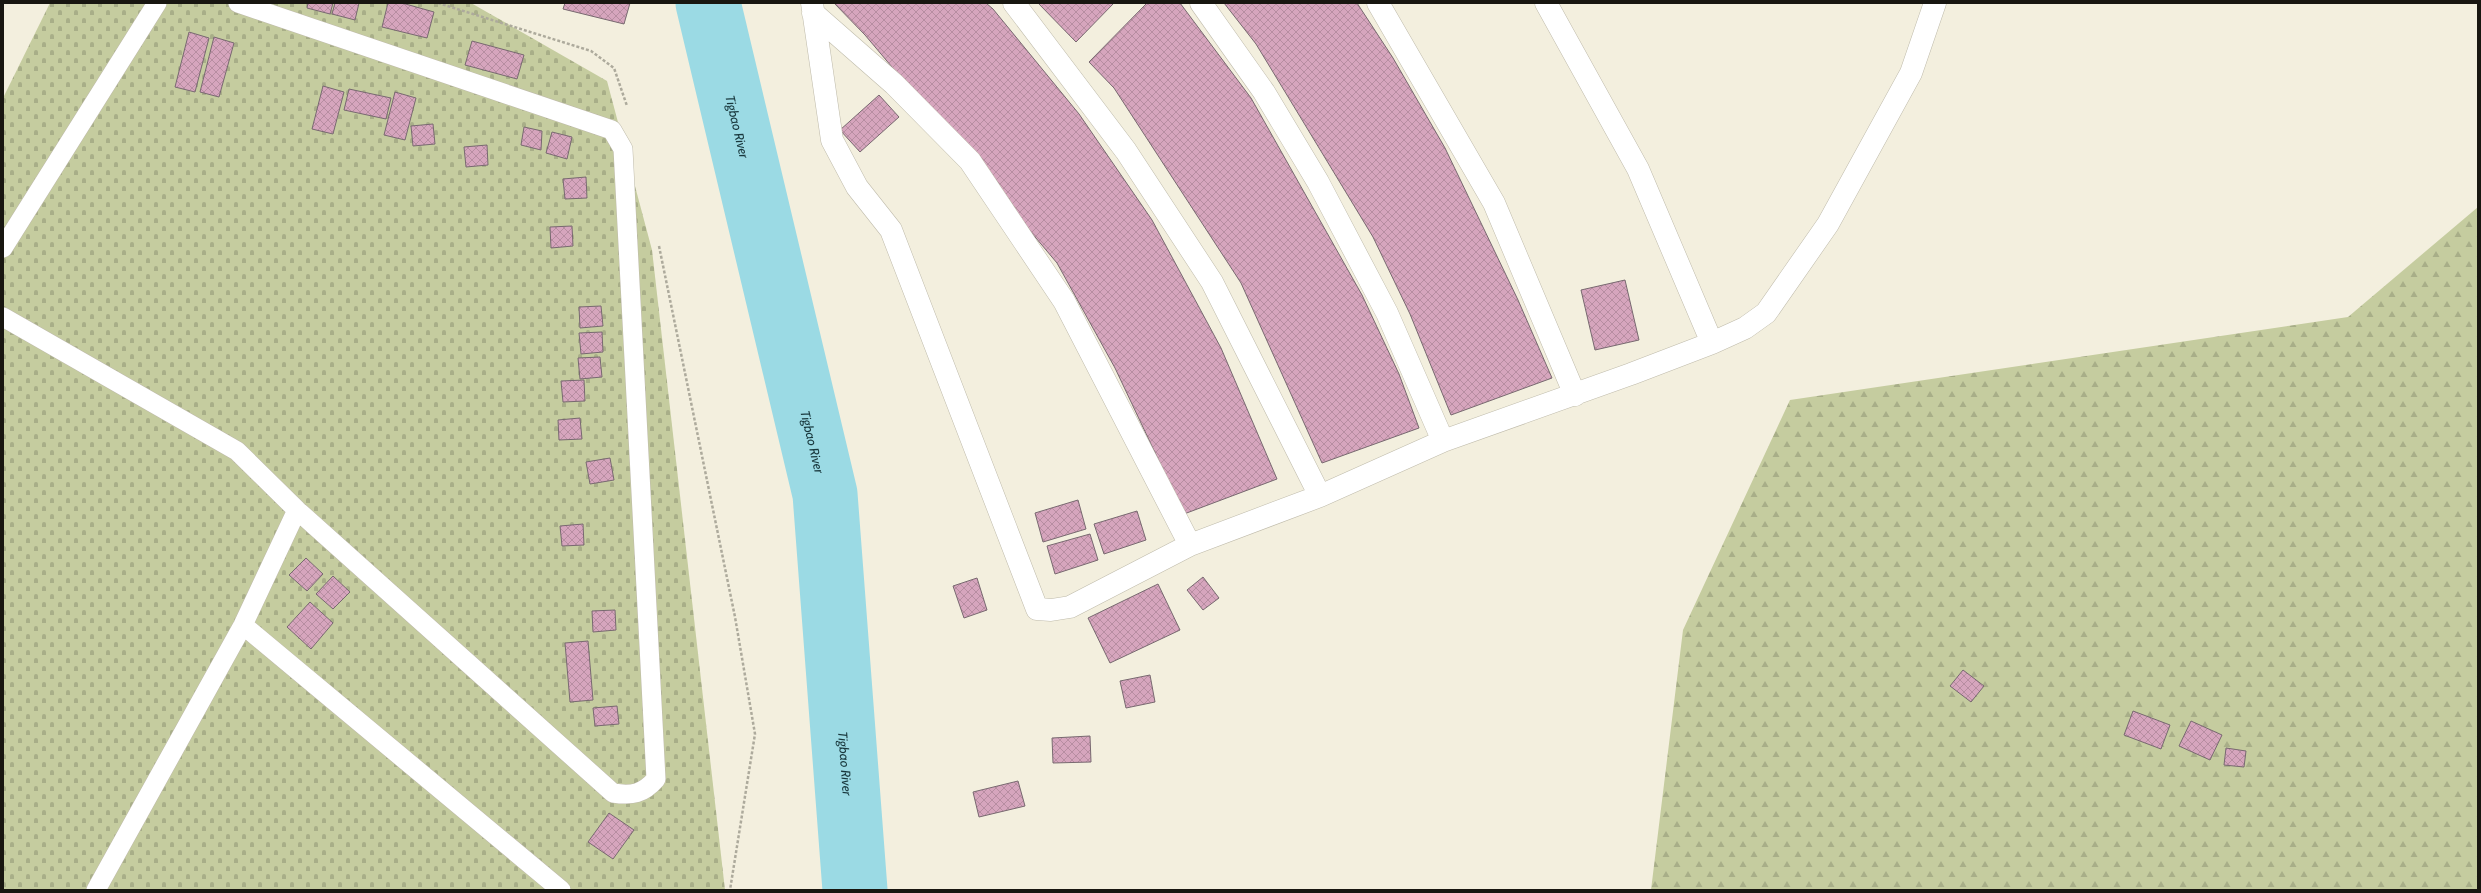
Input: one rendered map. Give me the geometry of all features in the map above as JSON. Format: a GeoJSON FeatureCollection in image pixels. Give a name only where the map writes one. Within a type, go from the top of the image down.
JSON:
{"type":"FeatureCollection","features":[{"type":"Feature","properties":{"kind":"street"},"geometry":{"type":"LineString","coordinates":[[1014,3],[1126,151],[1212,282],[1320,496]]}},
{"type":"Feature","properties":{"kind":"street"},"geometry":{"type":"LineString","coordinates":[[1201,3],[1264,92],[1318,182],[1387,313],[1443,441]]}},
{"type":"Feature","properties":{"kind":"street"},"geometry":{"type":"LineString","coordinates":[[1378,3],[1494,203],[1575,395]]}},
{"type":"Feature","properties":{"kind":"street"},"geometry":{"type":"LineString","coordinates":[[1546,3],[1638,169],[1712,343]]}},
{"type":"Feature","properties":{"kind":"street"},"geometry":{"type":"LineString","coordinates":[[812,8],[832,140],[857,187],[891,230],[1037,609],[1070,607],[1190,545],[1320,496],[1443,441],[1575,395],[1712,343],[1745,328],[1766,313],[1828,224],[1911,73],[1935,3]]}},
{"type":"Feature","properties":{"kind":"street"},"geometry":{"type":"LineString","coordinates":[[812,8],[894,84],[970,161],[1064,301],[1190,545]]}},
{"type":"Feature","properties":{"kind":"lane"},"geometry":{"type":"LineString","coordinates":[[3,248],[157,3]]}},
{"type":"Feature","properties":{"kind":"lane"},"geometry":{"type":"LineString","coordinates":[[3,317],[237,452],[297,510],[612,793],[630,796],[642,792],[656,778],[623,149],[612,130],[238,3]]}},
{"type":"Feature","properties":{"kind":"lane"},"geometry":{"type":"LineString","coordinates":[[96,890],[243,625],[297,510]]}},
{"type":"Feature","properties":{"kind":"lane"},"geometry":{"type":"LineString","coordinates":[[243,625],[562,890]]}},
{"type":"Feature","properties":{"kind":"path"},"geometry":{"type":"LineString","coordinates":[[438,3],[591,51],[614,68],[628,110]]}},
{"type":"Feature","properties":{"kind":"path"},"geometry":{"type":"LineString","coordinates":[[658,242],[735,618],[755,734],[730,890]]}},
{"type":"Feature","properties":{"kind":"green space"},"geometry":{"type":"Polygon","coordinates":[[[50,3],[471,3],[607,81],[652,250],[725,890],[3,890],[3,98],[50,3]]]}},
{"type":"Feature","properties":{"kind":"green space"},"geometry":{"type":"Polygon","coordinates":[[[2478,207],[2478,890],[1651,890],[1683,630],[1790,400],[2348,317],[2478,207]]]}},
{"type":"Feature","properties":{"kind":"building"},"geometry":{"type":"Polygon","coordinates":[[[308,3],[333,3],[330,14],[307,8],[308,3]]]}},
{"type":"Feature","properties":{"kind":"building"},"geometry":{"type":"Polygon","coordinates":[[[335,3],[359,3],[355,20],[332,14],[335,3]]]}},
{"type":"Feature","properties":{"kind":"building"},"geometry":{"type":"Polygon","coordinates":[[[388,3],[402,3],[434,12],[427,38],[382,27],[388,3]]]}},
{"type":"Feature","properties":{"kind":"building"},"geometry":{"type":"Polygon","coordinates":[[[565,3],[630,3],[624,24],[563,9],[565,3]]]}},
{"type":"Feature","properties":{"kind":"building"},"geometry":{"type":"Polygon","coordinates":[[[834,3],[986,3],[993,9],[1079,114],[1152,220],[1221,348],[1277,479],[1184,514],[1115,368],[1057,263],[865,35],[834,3]]]}},
{"type":"Feature","properties":{"kind":"building"},"geometry":{"type":"Polygon","coordinates":[[[1038,3],[1114,3],[1076,42],[1038,3]]]}},
{"type":"Feature","properties":{"kind":"building"},"geometry":{"type":"Polygon","coordinates":[[[1147,3],[1180,3],[1251,98],[1362,295],[1399,374],[1419,428],[1322,463],[1241,283],[1114,88],[1089,62],[1147,3]]]}},
{"type":"Feature","properties":{"kind":"building"},"geometry":{"type":"Polygon","coordinates":[[[1224,3],[1357,3],[1393,58],[1445,148],[1518,300],[1552,378],[1451,415],[1410,314],[1373,237],[1256,44],[1224,3]]]}},
{"type":"Feature","properties":{"kind":"building"},"geometry":{"type":"Polygon","coordinates":[[[189,32],[209,38],[195,92],[175,87],[189,32]]]}},
{"type":"Feature","properties":{"kind":"building"},"geometry":{"type":"Polygon","coordinates":[[[214,37],[234,43],[219,97],[200,92],[214,37]]]}},
{"type":"Feature","properties":{"kind":"building"},"geometry":{"type":"Polygon","coordinates":[[[472,41],[524,55],[517,79],[465,65],[472,41]]]}},
{"type":"Feature","properties":{"kind":"building"},"geometry":{"type":"Polygon","coordinates":[[[323,86],[344,92],[333,134],[312,129],[323,86]]]}},
{"type":"Feature","properties":{"kind":"building"},"geometry":{"type":"Polygon","coordinates":[[[349,89],[391,98],[386,119],[344,110],[349,89]]]}},
{"type":"Feature","properties":{"kind":"building"},"geometry":{"type":"Polygon","coordinates":[[[395,92],[416,98],[405,140],[384,135],[395,92]]]}},
{"type":"Feature","properties":{"kind":"building"},"geometry":{"type":"Polygon","coordinates":[[[879,95],[899,117],[860,152],[840,130],[879,95]]]}},
{"type":"Feature","properties":{"kind":"building"},"geometry":{"type":"Polygon","coordinates":[[[433,124],[435,144],[413,146],[411,126],[433,124]]]}},
{"type":"Feature","properties":{"kind":"building"},"geometry":{"type":"Polygon","coordinates":[[[524,127],[542,131],[541,150],[521,145],[524,127]]]}},
{"type":"Feature","properties":{"kind":"building"},"geometry":{"type":"Polygon","coordinates":[[[552,132],[572,137],[567,159],[546,153],[552,132]]]}},
{"type":"Feature","properties":{"kind":"building"},"geometry":{"type":"Polygon","coordinates":[[[487,145],[488,165],[466,167],[464,147],[487,145]]]}},
{"type":"Feature","properties":{"kind":"building"},"geometry":{"type":"Polygon","coordinates":[[[586,177],[587,198],[565,199],[563,179],[586,177]]]}},
{"type":"Feature","properties":{"kind":"building"},"geometry":{"type":"Polygon","coordinates":[[[572,226],[573,246],[551,248],[550,227],[572,226]]]}},
{"type":"Feature","properties":{"kind":"building"},"geometry":{"type":"Polygon","coordinates":[[[1625,280],[1639,340],[1595,350],[1581,290],[1625,280]]]}},
{"type":"Feature","properties":{"kind":"building"},"geometry":{"type":"Polygon","coordinates":[[[601,306],[603,326],[580,328],[579,307],[601,306]]]}},
{"type":"Feature","properties":{"kind":"building"},"geometry":{"type":"Polygon","coordinates":[[[602,332],[603,352],[581,354],[579,333],[602,332]]]}},
{"type":"Feature","properties":{"kind":"building"},"geometry":{"type":"Polygon","coordinates":[[[600,357],[602,377],[580,379],[578,358],[600,357]]]}},
{"type":"Feature","properties":{"kind":"building"},"geometry":{"type":"Polygon","coordinates":[[[584,380],[585,401],[563,402],[561,381],[584,380]]]}},
{"type":"Feature","properties":{"kind":"building"},"geometry":{"type":"Polygon","coordinates":[[[580,418],[582,439],[559,440],[558,420],[580,418]]]}},
{"type":"Feature","properties":{"kind":"building"},"geometry":{"type":"Polygon","coordinates":[[[610,458],[614,480],[590,484],[586,462],[610,458]]]}},
{"type":"Feature","properties":{"kind":"building"},"geometry":{"type":"Polygon","coordinates":[[[1078,500],[1086,529],[1043,542],[1035,513],[1078,500]]]}},
{"type":"Feature","properties":{"kind":"building"},"geometry":{"type":"Polygon","coordinates":[[[1137,511],[1146,540],[1104,554],[1094,524],[1137,511]]]}},
{"type":"Feature","properties":{"kind":"building"},"geometry":{"type":"Polygon","coordinates":[[[583,524],[584,545],[562,546],[560,526],[583,524]]]}},
{"type":"Feature","properties":{"kind":"building"},"geometry":{"type":"Polygon","coordinates":[[[1090,534],[1098,560],[1055,574],[1047,546],[1090,534]]]}},
{"type":"Feature","properties":{"kind":"building"},"geometry":{"type":"Polygon","coordinates":[[[306,558],[323,574],[307,591],[289,575],[306,558]]]}},
{"type":"Feature","properties":{"kind":"building"},"geometry":{"type":"Polygon","coordinates":[[[333,576],[350,592],[333,609],[316,594],[333,576]]]}},
{"type":"Feature","properties":{"kind":"building"},"geometry":{"type":"Polygon","coordinates":[[[1203,577],[1219,598],[1203,610],[1187,590],[1203,577]]]}},
{"type":"Feature","properties":{"kind":"building"},"geometry":{"type":"Polygon","coordinates":[[[977,578],[987,610],[964,618],[953,586],[977,578]]]}},
{"type":"Feature","properties":{"kind":"building"},"geometry":{"type":"Polygon","coordinates":[[[1158,584],[1180,630],[1110,663],[1088,618],[1158,584]]]}},
{"type":"Feature","properties":{"kind":"building"},"geometry":{"type":"Polygon","coordinates":[[[310,602],[333,623],[311,649],[287,627],[310,602]]]}},
{"type":"Feature","properties":{"kind":"building"},"geometry":{"type":"Polygon","coordinates":[[[615,610],[616,630],[593,632],[592,611],[615,610]]]}},
{"type":"Feature","properties":{"kind":"building"},"geometry":{"type":"Polygon","coordinates":[[[588,641],[593,700],[570,702],[565,643],[588,641]]]}},
{"type":"Feature","properties":{"kind":"building"},"geometry":{"type":"Polygon","coordinates":[[[1963,670],[1984,686],[1971,702],[1950,686],[1963,670]]]}},
{"type":"Feature","properties":{"kind":"building"},"geometry":{"type":"Polygon","coordinates":[[[1150,675],[1155,702],[1126,708],[1120,681],[1150,675]]]}},
{"type":"Feature","properties":{"kind":"building"},"geometry":{"type":"Polygon","coordinates":[[[617,706],[619,724],[595,726],[593,708],[617,706]]]}},
{"type":"Feature","properties":{"kind":"building"},"geometry":{"type":"Polygon","coordinates":[[[2133,711],[2170,725],[2161,749],[2124,735],[2133,711]]]}},
{"type":"Feature","properties":{"kind":"building"},"geometry":{"type":"Polygon","coordinates":[[[2191,721],[2222,735],[2210,760],[2179,746],[2191,721]]]}},
{"type":"Feature","properties":{"kind":"building"},"geometry":{"type":"Polygon","coordinates":[[[1090,736],[1091,762],[1053,763],[1052,738],[1090,736]]]}},
{"type":"Feature","properties":{"kind":"building"},"geometry":{"type":"Polygon","coordinates":[[[2226,748],[2246,751],[2244,767],[2224,765],[2226,748]]]}},
{"type":"Feature","properties":{"kind":"building"},"geometry":{"type":"Polygon","coordinates":[[[1018,781],[1025,806],[979,817],[973,792],[1018,781]]]}},
{"type":"Feature","properties":{"kind":"building"},"geometry":{"type":"Polygon","coordinates":[[[609,813],[634,830],[613,859],[588,842],[609,813]]]}},
{"type":"Feature","properties":{"kind":"waterway","name":"Tigbao River"},"geometry":{"type":"LineString","coordinates":[[708,3],[825,494],[855,890]]}}]}
